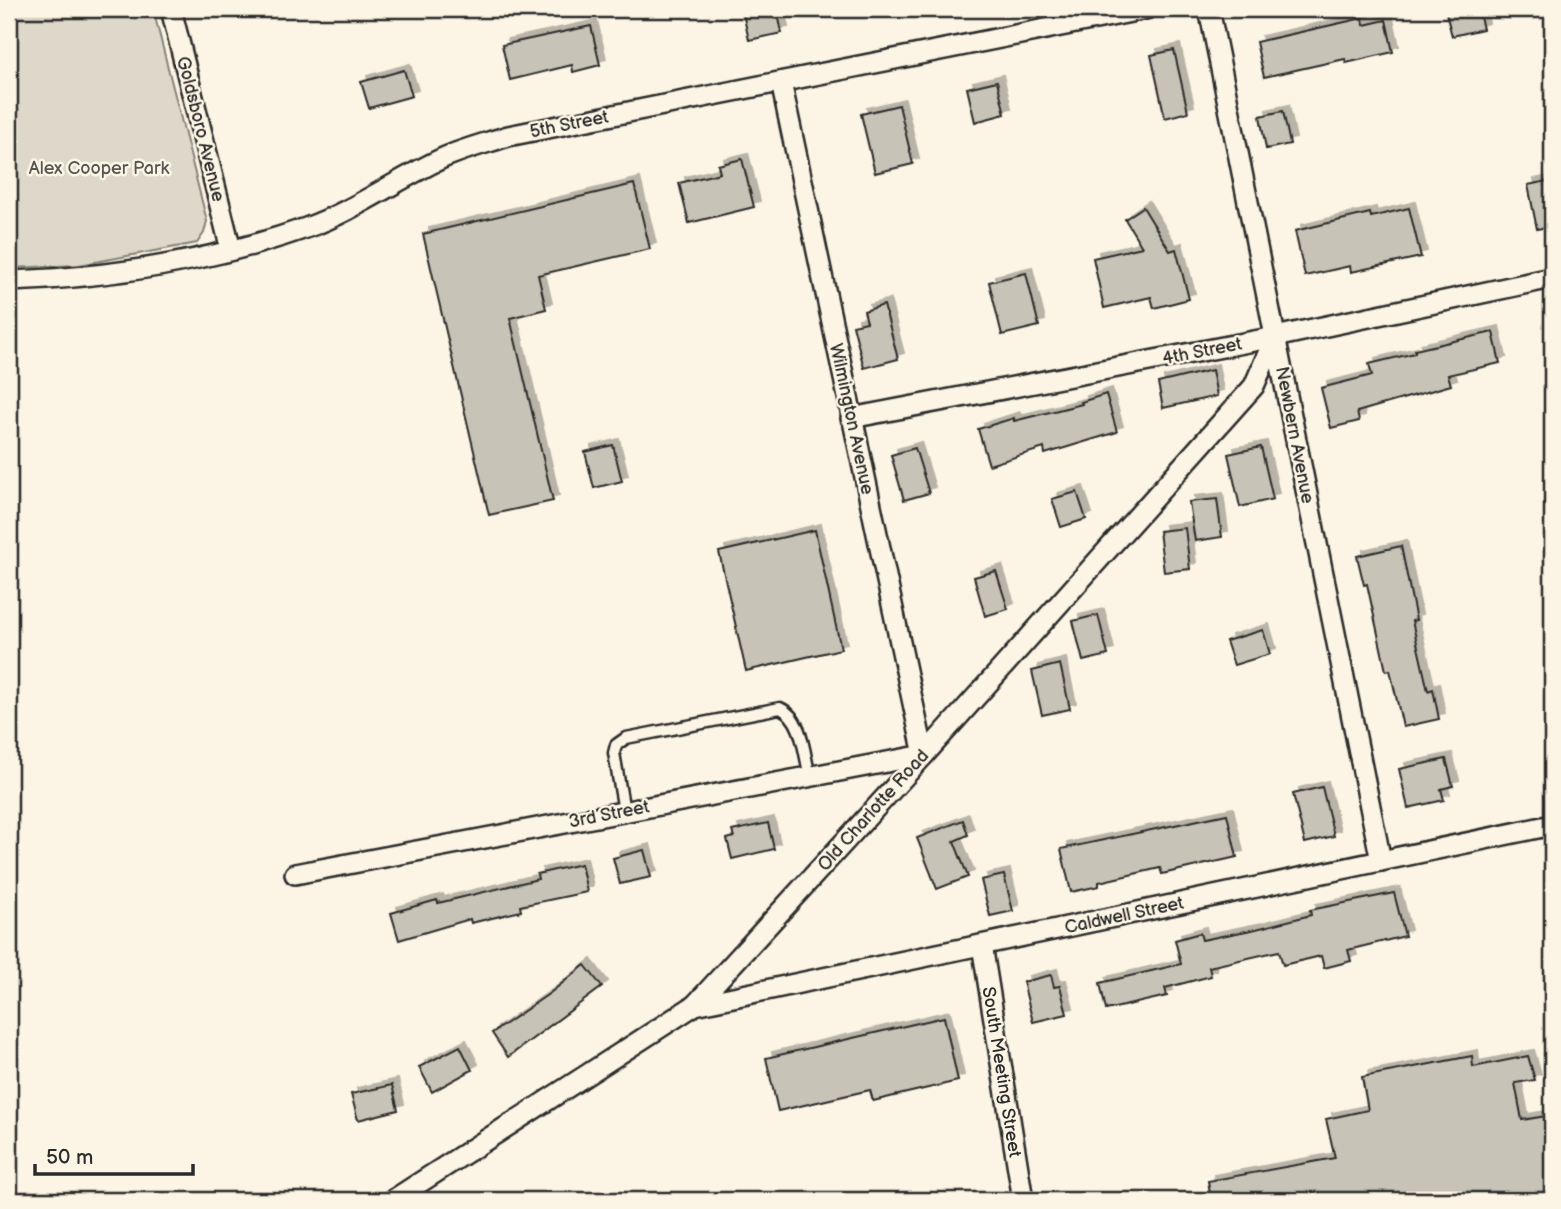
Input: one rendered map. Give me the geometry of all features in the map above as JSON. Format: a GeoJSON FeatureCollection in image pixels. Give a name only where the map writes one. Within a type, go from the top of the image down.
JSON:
{"type":"FeatureCollection","features":[{"type":"Feature","properties":{"kind":"street","name":"Goldsboro Avenue"},"geometry":{"type":"LineString","coordinates":[[171,9],[232,250]]}},
{"type":"Feature","properties":{"kind":"street","name":"5th Street"},"geometry":{"type":"LineString","coordinates":[[9,281],[48,280],[154,266],[232,250],[307,228],[444,157],[508,136],[1146,9]]}},
{"type":"Feature","properties":{"kind":"street","name":"Newbern Avenue"},"geometry":{"type":"LineString","coordinates":[[1209,9],[1381,861]]}},
{"type":"Feature","properties":{"kind":"street","name":"Wilmington Avenue"},"geometry":{"type":"LineString","coordinates":[[781,82],[924,755]]}},
{"type":"Feature","properties":{"kind":"street","name":"4th Street"},"geometry":{"type":"LineString","coordinates":[[851,418],[1275,337],[1552,278]]}},
{"type":"Feature","properties":{"kind":"street","name":"Old Charlotte Road"},"geometry":{"type":"LineString","coordinates":[[393,1200],[695,1005],[924,755],[1254,386],[1275,337]]}},
{"type":"Feature","properties":{"kind":"street","name":"3rd Street"},"geometry":{"type":"LineString","coordinates":[[295,874],[924,755]]}},
{"type":"Feature","properties":{"kind":"street","name":"Caldwell Street"},"geometry":{"type":"LineString","coordinates":[[695,1005],[1552,825]]}},
{"type":"Feature","properties":{"kind":"street","name":"South Meeting Street"},"geometry":{"type":"LineString","coordinates":[[982,945],[1023,1200]]}},
{"type":"Feature","properties":{"kind":"lane"},"geometry":{"type":"LineString","coordinates":[[624,811],[614,753],[616,745],[626,738],[780,708],[790,712],[797,724],[810,776]]}},
{"type":"Feature","properties":{"kind":"green space","name":"Alex Cooper Park"},"geometry":{"type":"Polygon","coordinates":[[[9,9],[153,9],[207,221],[204,233],[197,243],[79,265],[9,268],[9,9]]]}},
{"type":"Feature","properties":{"kind":"building"},"geometry":{"type":"Polygon","coordinates":[[[742,9],[777,9],[782,33],[749,40],[742,9]]]}},
{"type":"Feature","properties":{"kind":"building"},"geometry":{"type":"Polygon","coordinates":[[[1445,9],[1478,9],[1483,29],[1452,36],[1445,9]]]}},
{"type":"Feature","properties":{"kind":"building"},"geometry":{"type":"Polygon","coordinates":[[[1363,18],[1364,25],[1386,20],[1393,52],[1346,63],[1345,59],[1264,77],[1256,42],[1363,18]]]}},
{"type":"Feature","properties":{"kind":"building"},"geometry":{"type":"Polygon","coordinates":[[[591,26],[600,65],[573,72],[572,65],[510,80],[502,45],[591,26]]]}},
{"type":"Feature","properties":{"kind":"building"},"geometry":{"type":"Polygon","coordinates":[[[1174,50],[1188,112],[1165,118],[1151,55],[1174,50]]]}},
{"type":"Feature","properties":{"kind":"building"},"geometry":{"type":"Polygon","coordinates":[[[404,70],[412,96],[369,108],[361,82],[404,70]]]}},
{"type":"Feature","properties":{"kind":"building"},"geometry":{"type":"Polygon","coordinates":[[[997,81],[1005,114],[975,122],[967,88],[997,81]]]}},
{"type":"Feature","properties":{"kind":"building"},"geometry":{"type":"Polygon","coordinates":[[[899,105],[913,164],[875,173],[861,114],[899,105]]]}},
{"type":"Feature","properties":{"kind":"building"},"geometry":{"type":"Polygon","coordinates":[[[1283,111],[1290,144],[1266,149],[1260,116],[1283,111]]]}},
{"type":"Feature","properties":{"kind":"building"},"geometry":{"type":"Polygon","coordinates":[[[742,159],[754,207],[689,223],[679,183],[720,173],[718,165],[742,159]]]}},
{"type":"Feature","properties":{"kind":"building"},"geometry":{"type":"Polygon","coordinates":[[[1552,180],[1552,226],[1537,229],[1528,185],[1552,180]]]}},
{"type":"Feature","properties":{"kind":"building"},"geometry":{"type":"Polygon","coordinates":[[[634,184],[650,249],[538,275],[546,309],[510,318],[553,501],[489,515],[423,234],[634,184]]]}},
{"type":"Feature","properties":{"kind":"building"},"geometry":{"type":"Polygon","coordinates":[[[1143,207],[1170,251],[1176,249],[1189,299],[1154,308],[1151,297],[1104,308],[1093,258],[1142,247],[1125,219],[1143,207]]]}},
{"type":"Feature","properties":{"kind":"building"},"geometry":{"type":"Polygon","coordinates":[[[1409,208],[1421,257],[1351,272],[1350,266],[1305,276],[1295,231],[1370,213],[1371,217],[1409,208]]]}},
{"type":"Feature","properties":{"kind":"building"},"geometry":{"type":"Polygon","coordinates":[[[1026,273],[1039,326],[1002,335],[989,282],[1026,273]]]}},
{"type":"Feature","properties":{"kind":"building"},"geometry":{"type":"Polygon","coordinates":[[[884,305],[898,359],[864,368],[853,325],[867,322],[864,311],[884,305]]]}},
{"type":"Feature","properties":{"kind":"building"},"geometry":{"type":"Polygon","coordinates":[[[1493,332],[1500,363],[1448,375],[1451,385],[1357,412],[1359,421],[1331,428],[1321,388],[1372,375],[1369,364],[1493,332]]]}},
{"type":"Feature","properties":{"kind":"building"},"geometry":{"type":"Polygon","coordinates":[[[1212,370],[1217,396],[1163,408],[1158,383],[1212,370]]]}},
{"type":"Feature","properties":{"kind":"building"},"geometry":{"type":"Polygon","coordinates":[[[1106,394],[1117,432],[1045,454],[1044,448],[989,465],[978,429],[1014,418],[1014,421],[1082,404],[1081,402],[1106,394]]]}},
{"type":"Feature","properties":{"kind":"building"},"geometry":{"type":"Polygon","coordinates":[[[613,445],[622,481],[594,488],[585,452],[613,445]]]}},
{"type":"Feature","properties":{"kind":"building"},"geometry":{"type":"Polygon","coordinates":[[[1261,447],[1273,499],[1240,507],[1228,454],[1261,447]]]}},
{"type":"Feature","properties":{"kind":"building"},"geometry":{"type":"Polygon","coordinates":[[[915,448],[929,493],[904,500],[891,455],[915,448]]]}},
{"type":"Feature","properties":{"kind":"building"},"geometry":{"type":"Polygon","coordinates":[[[1077,492],[1086,519],[1061,527],[1052,499],[1077,492]]]}},
{"type":"Feature","properties":{"kind":"building"},"geometry":{"type":"Polygon","coordinates":[[[1217,499],[1222,537],[1195,541],[1189,502],[1217,499]]]}},
{"type":"Feature","properties":{"kind":"building"},"geometry":{"type":"Polygon","coordinates":[[[1185,528],[1190,569],[1164,572],[1159,531],[1185,528]]]}},
{"type":"Feature","properties":{"kind":"building"},"geometry":{"type":"Polygon","coordinates":[[[815,530],[841,649],[746,671],[719,552],[815,530]]]}},
{"type":"Feature","properties":{"kind":"building"},"geometry":{"type":"Polygon","coordinates":[[[1401,546],[1416,620],[1412,621],[1428,691],[1433,689],[1439,719],[1403,727],[1390,670],[1386,671],[1367,584],[1364,585],[1357,556],[1401,546]]]}},
{"type":"Feature","properties":{"kind":"building"},"geometry":{"type":"Polygon","coordinates":[[[996,571],[1008,609],[985,616],[974,577],[996,571]]]}},
{"type":"Feature","properties":{"kind":"building"},"geometry":{"type":"Polygon","coordinates":[[[1098,615],[1108,655],[1083,661],[1073,621],[1098,615]]]}},
{"type":"Feature","properties":{"kind":"building"},"geometry":{"type":"Polygon","coordinates":[[[1263,630],[1270,654],[1234,665],[1226,641],[1263,630]]]}},
{"type":"Feature","properties":{"kind":"building"},"geometry":{"type":"Polygon","coordinates":[[[1060,664],[1070,709],[1042,715],[1032,671],[1060,664]]]}},
{"type":"Feature","properties":{"kind":"building"},"geometry":{"type":"Polygon","coordinates":[[[1446,759],[1453,786],[1441,789],[1444,800],[1408,808],[1399,769],[1446,759]]]}},
{"type":"Feature","properties":{"kind":"building"},"geometry":{"type":"Polygon","coordinates":[[[1322,787],[1334,836],[1305,843],[1293,794],[1322,787]]]}},
{"type":"Feature","properties":{"kind":"building"},"geometry":{"type":"Polygon","coordinates":[[[1227,814],[1237,857],[1162,874],[1160,868],[1099,882],[1099,886],[1071,892],[1061,849],[1227,814]]]}},
{"type":"Feature","properties":{"kind":"building"},"geometry":{"type":"Polygon","coordinates":[[[963,820],[968,835],[954,841],[968,877],[937,889],[917,838],[963,820]]]}},
{"type":"Feature","properties":{"kind":"building"},"geometry":{"type":"Polygon","coordinates":[[[768,823],[774,849],[732,859],[727,839],[734,837],[732,831],[768,823]]]}},
{"type":"Feature","properties":{"kind":"building"},"geometry":{"type":"Polygon","coordinates":[[[644,850],[651,877],[620,884],[613,858],[644,850]]]}},
{"type":"Feature","properties":{"kind":"building"},"geometry":{"type":"Polygon","coordinates":[[[581,864],[587,892],[520,906],[521,911],[471,923],[470,919],[399,940],[391,913],[437,900],[438,903],[538,879],[537,874],[581,864]]]}},
{"type":"Feature","properties":{"kind":"building"},"geometry":{"type":"Polygon","coordinates":[[[1004,875],[1013,911],[990,916],[981,880],[1004,875]]]}},
{"type":"Feature","properties":{"kind":"building"},"geometry":{"type":"Polygon","coordinates":[[[1394,893],[1405,936],[1348,950],[1351,961],[1324,968],[1321,956],[1283,965],[1279,951],[1209,967],[1211,976],[1165,988],[1167,996],[1106,1010],[1100,983],[1181,964],[1175,940],[1200,933],[1202,940],[1256,929],[1311,915],[1310,910],[1394,893]]]}},
{"type":"Feature","properties":{"kind":"building"},"geometry":{"type":"Polygon","coordinates":[[[585,965],[602,987],[508,1057],[492,1033],[585,965]]]}},
{"type":"Feature","properties":{"kind":"building"},"geometry":{"type":"Polygon","coordinates":[[[1051,975],[1054,987],[1060,986],[1067,1014],[1033,1022],[1023,982],[1051,975]]]}},
{"type":"Feature","properties":{"kind":"building"},"geometry":{"type":"Polygon","coordinates":[[[944,1017],[958,1081],[873,1101],[870,1090],[778,1111],[766,1058],[944,1017]]]}},
{"type":"Feature","properties":{"kind":"building"},"geometry":{"type":"Polygon","coordinates":[[[460,1046],[472,1070],[432,1092],[419,1067],[460,1046]]]}},
{"type":"Feature","properties":{"kind":"building"},"geometry":{"type":"Polygon","coordinates":[[[1472,1056],[1473,1067],[1528,1056],[1535,1080],[1515,1083],[1522,1120],[1552,1115],[1552,1200],[1211,1200],[1208,1181],[1335,1158],[1326,1119],[1368,1110],[1362,1077],[1472,1056]]]}},
{"type":"Feature","properties":{"kind":"building"},"geometry":{"type":"Polygon","coordinates":[[[392,1085],[398,1110],[358,1120],[351,1094],[392,1085]]]}}]}
